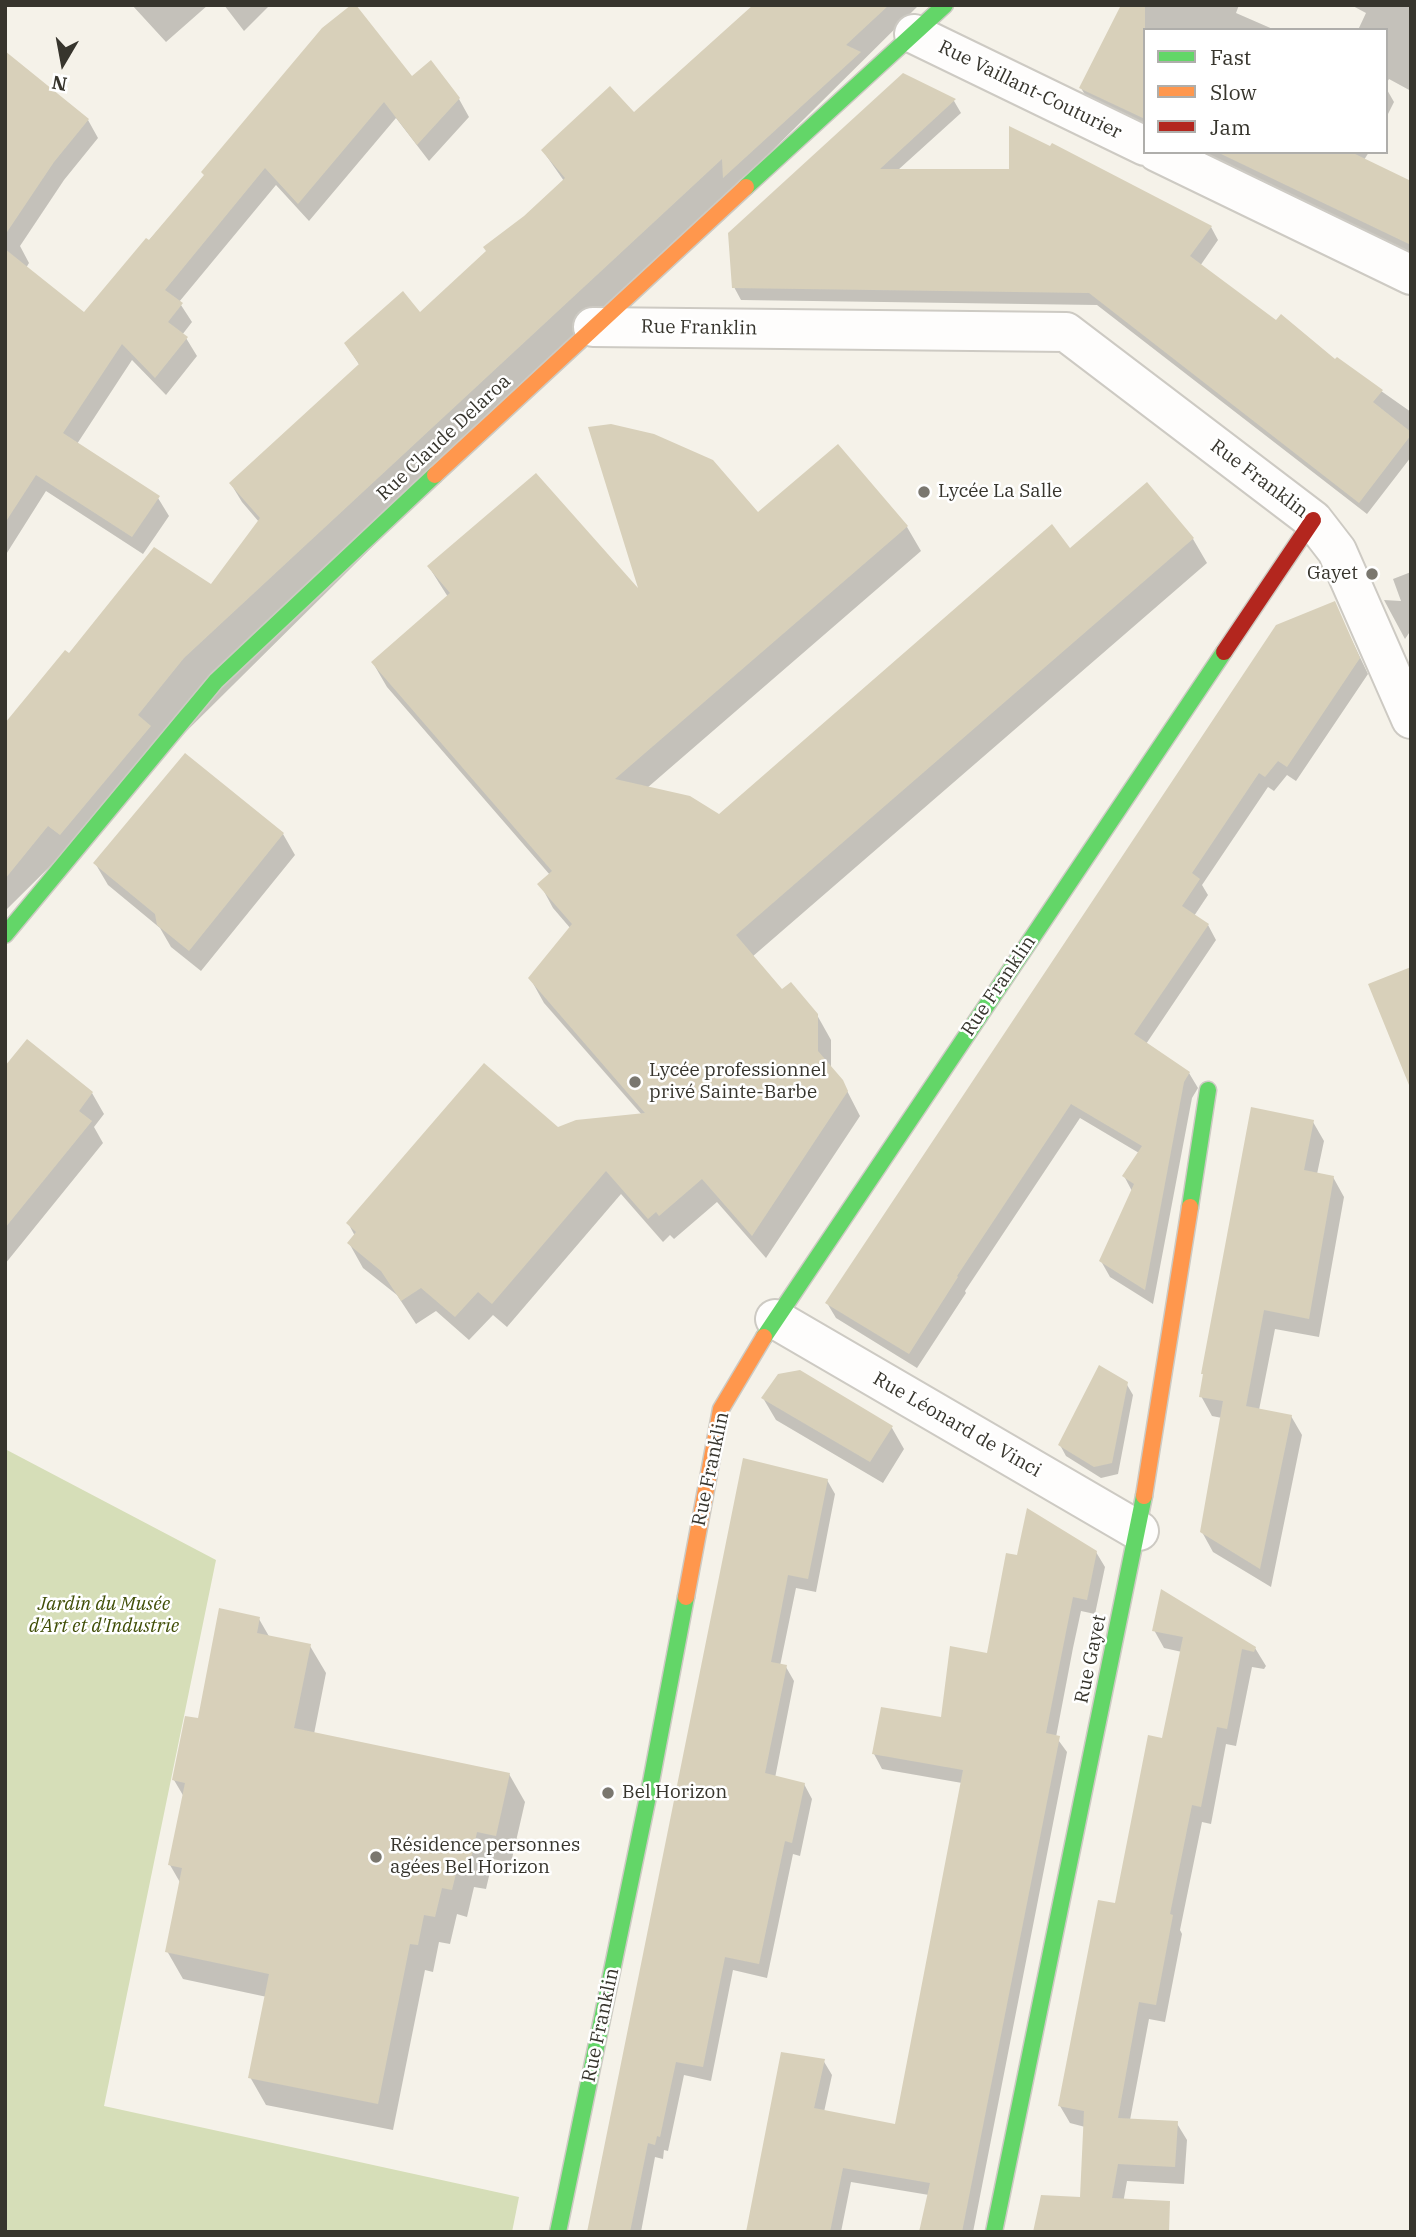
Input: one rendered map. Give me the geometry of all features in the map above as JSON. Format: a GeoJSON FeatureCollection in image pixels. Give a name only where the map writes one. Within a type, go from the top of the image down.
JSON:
{"type":"FeatureCollection","features":[{"type":"Feature","properties":{"kind":"street","name":"Rue Claude Delaroa"},"geometry":{"type":"LineString","coordinates":[[5,935],[216,681],[593,327],[945,5]]}},
{"type":"Feature","properties":{"kind":"street","name":"Rue Vaillant-Couturier"},"geometry":{"type":"LineString","coordinates":[[914,34],[1143,145]]}},
{"type":"Feature","properties":{"kind":"street"},"geometry":{"type":"LineString","coordinates":[[1161,154],[1411,275]]}},
{"type":"Feature","properties":{"kind":"street","name":"Rue Franklin"},"geometry":{"type":"LineString","coordinates":[[558,2232],[651,1782],[721,1409],[775,1319],[1313,520],[1066,332],[593,327]]}},
{"type":"Feature","properties":{"kind":"street"},"geometry":{"type":"LineString","coordinates":[[1313,520],[1337,551],[1411,719]]}},
{"type":"Feature","properties":{"kind":"street","name":"Rue Gayet"},"geometry":{"type":"LineString","coordinates":[[994,2232],[1139,1531],[1208,1090]]}},
{"type":"Feature","properties":{"kind":"street","name":"Rue Léonard de Vinci"},"geometry":{"type":"LineString","coordinates":[[775,1319],[1139,1531]]}},
{"type":"Feature","properties":{"kind":"green space","name":"Jardin du Musée d'Art et d'Industrie"},"geometry":{"type":"Polygon","coordinates":[[[5,1449],[216,1560],[104,2106],[519,2197],[512,2232],[5,2232],[5,1449]]]}},
{"type":"Feature","properties":{"kind":"building"},"geometry":{"type":"Polygon","coordinates":[[[351,5],[356,5],[412,76],[431,60],[460,98],[417,145],[384,102],[298,204],[265,168],[165,290],[183,303],[168,322],[188,337],[155,378],[122,344],[63,433],[160,496],[132,537],[36,475],[5,523],[5,249],[84,312],[146,238],[149,240],[204,175],[201,172],[322,28],[351,5]]]}},
{"type":"Feature","properties":{"kind":"building"},"geometry":{"type":"Polygon","coordinates":[[[753,5],[889,5],[846,45],[861,52],[723,178],[722,159],[184,658],[138,715],[151,726],[60,835],[48,826],[5,879],[5,723],[65,650],[69,653],[154,547],[211,584],[260,518],[229,483],[359,364],[344,343],[403,291],[420,312],[486,251],[483,247],[524,216],[565,178],[541,150],[610,86],[634,112],[753,5]]]}},
{"type":"Feature","properties":{"kind":"building"},"geometry":{"type":"Polygon","coordinates":[[[1121,5],[1145,5],[1143,118],[1079,88],[1121,5]]]}},
{"type":"Feature","properties":{"kind":"building"},"geometry":{"type":"Polygon","coordinates":[[[5,51],[89,119],[54,162],[5,235],[5,51]]]}},
{"type":"Feature","properties":{"kind":"building"},"geometry":{"type":"Polygon","coordinates":[[[903,73],[956,99],[880,169],[1009,169],[1009,126],[1050,146],[1052,143],[1212,226],[1190,256],[1276,320],[1281,314],[1335,359],[1337,357],[1383,390],[1373,402],[1411,432],[1359,503],[1089,293],[732,288],[728,233],[903,73]]]}},
{"type":"Feature","properties":{"kind":"building"},"geometry":{"type":"Polygon","coordinates":[[[1221,154],[1355,154],[1411,181],[1411,245],[1221,154]]]}},
{"type":"Feature","properties":{"kind":"building"},"geometry":{"type":"Polygon","coordinates":[[[611,424],[654,434],[713,460],[758,512],[838,444],[908,526],[615,779],[690,796],[719,814],[1052,524],[1070,548],[1147,482],[1194,538],[736,935],[782,989],[791,982],[818,1014],[818,1051],[843,1080],[848,1091],[752,1236],[702,1179],[659,1216],[656,1212],[648,1219],[606,1171],[492,1304],[478,1292],[455,1317],[421,1288],[401,1301],[381,1271],[347,1243],[356,1232],[346,1223],[484,1063],[558,1127],[576,1120],[645,1113],[528,978],[572,924],[537,884],[552,871],[371,662],[450,593],[427,566],[536,473],[638,588],[588,427],[611,424]]]}},
{"type":"Feature","properties":{"kind":"building"},"geometry":{"type":"Polygon","coordinates":[[[1335,601],[1360,658],[1287,767],[1278,761],[1265,777],[1259,773],[1192,873],[1200,879],[1182,906],[1209,924],[1134,1034],[1190,1072],[1184,1082],[1145,1290],[1099,1261],[1134,1184],[1122,1176],[1142,1146],[1071,1104],[957,1276],[909,1354],[825,1303],[1276,625],[1335,601]]]}},
{"type":"Feature","properties":{"kind":"building"},"geometry":{"type":"Polygon","coordinates":[[[185,753],[284,833],[189,951],[157,925],[155,914],[93,863],[185,753]]]}},
{"type":"Feature","properties":{"kind":"building"},"geometry":{"type":"Polygon","coordinates":[[[1411,967],[1411,1085],[1409,1085],[1368,984],[1411,967]]]}},
{"type":"Feature","properties":{"kind":"building"},"geometry":{"type":"Polygon","coordinates":[[[27,1039],[93,1092],[79,1111],[92,1121],[5,1228],[5,1066],[27,1039]]]}},
{"type":"Feature","properties":{"kind":"building"},"geometry":{"type":"Polygon","coordinates":[[[1251,1107],[1314,1120],[1304,1170],[1334,1176],[1309,1319],[1264,1310],[1246,1406],[1292,1415],[1260,1569],[1200,1532],[1223,1401],[1199,1397],[1201,1374],[1251,1107]]]}},
{"type":"Feature","properties":{"kind":"building"},"geometry":{"type":"Polygon","coordinates":[[[1099,1365],[1128,1382],[1112,1463],[1094,1467],[1058,1445],[1099,1365]]]}},
{"type":"Feature","properties":{"kind":"building"},"geometry":{"type":"Polygon","coordinates":[[[800,1370],[893,1426],[870,1462],[761,1398],[778,1374],[800,1370]]]}},
{"type":"Feature","properties":{"kind":"building"},"geometry":{"type":"Polygon","coordinates":[[[743,1458],[828,1479],[808,1579],[788,1575],[771,1662],[787,1665],[765,1773],[805,1783],[792,1843],[785,1841],[759,1964],[725,1957],[703,2067],[676,2062],[660,2137],[657,2136],[655,2145],[648,2143],[630,2232],[587,2232],[743,1458]]]}},
{"type":"Feature","properties":{"kind":"building"},"geometry":{"type":"Polygon","coordinates":[[[1027,1508],[1097,1551],[1087,1600],[1073,1597],[1066,1632],[1046,1733],[1060,1736],[962,2232],[919,2232],[930,2183],[843,2168],[830,2232],[746,2232],[781,2052],[825,2059],[814,2108],[895,2124],[963,1770],[872,1754],[881,1707],[941,1717],[950,1646],[987,1653],[1006,1553],[1017,1555],[1027,1508]]]}},
{"type":"Feature","properties":{"kind":"building"},"geometry":{"type":"Polygon","coordinates":[[[1161,1589],[1256,1647],[1254,1652],[1242,1649],[1227,1729],[1217,1727],[1201,1807],[1192,1805],[1170,1914],[1173,1915],[1156,2005],[1139,2002],[1118,2118],[1178,2121],[1175,2167],[1118,2164],[1112,2198],[1170,2201],[1169,2232],[1033,2232],[1041,2195],[1080,2197],[1084,2111],[1058,2106],[1098,1900],[1115,1903],[1148,1735],[1162,1738],[1183,1637],[1152,1631],[1161,1589]]]}},
{"type":"Feature","properties":{"kind":"building","name":"Résidence personnes agées Bel Horizon"},"geometry":{"type":"Polygon","coordinates":[[[219,1608],[260,1617],[257,1633],[311,1644],[294,1728],[510,1773],[496,1836],[477,1832],[470,1863],[459,1861],[452,1890],[442,1888],[435,1917],[424,1915],[418,1945],[410,1944],[378,2104],[248,2078],[269,1974],[165,1952],[182,1868],[168,1865],[185,1783],[172,1780],[185,1716],[198,1718],[219,1608]]]}},
{"type":"Feature","properties":{"kind":"traffic: fast"},"geometry":{"type":"LineString","coordinates":[[746,187],[945,5]]}},
{"type":"Feature","properties":{"kind":"traffic: fast"},"geometry":{"type":"LineString","coordinates":[[5,935],[216,681],[435,475]]}},
{"type":"Feature","properties":{"kind":"traffic: fast"},"geometry":{"type":"LineString","coordinates":[[764,1337],[1224,652]]}},
{"type":"Feature","properties":{"kind":"traffic: fast"},"geometry":{"type":"LineString","coordinates":[[1190,1207],[1208,1090]]}},
{"type":"Feature","properties":{"kind":"traffic: fast"},"geometry":{"type":"LineString","coordinates":[[994,2232],[1144,1496]]}},
{"type":"Feature","properties":{"kind":"traffic: fast"},"geometry":{"type":"LineString","coordinates":[[558,2232],[651,1782],[686,1597]]}},
{"type":"Feature","properties":{"kind":"traffic: slow"},"geometry":{"type":"LineString","coordinates":[[435,475],[746,187]]}},
{"type":"Feature","properties":{"kind":"traffic: slow"},"geometry":{"type":"LineString","coordinates":[[1144,1496],[1190,1207]]}},
{"type":"Feature","properties":{"kind":"traffic: slow"},"geometry":{"type":"LineString","coordinates":[[686,1597],[721,1409],[764,1337]]}},
{"type":"Feature","properties":{"kind":"traffic: jam"},"geometry":{"type":"LineString","coordinates":[[1224,652],[1313,520]]}},
{"type":"Feature","properties":{"kind":"place","name":"Lycée La Salle"},"geometry":{"type":"Point","coordinates":[924,492]}},
{"type":"Feature","properties":{"kind":"place","name":"Gayet"},"geometry":{"type":"Point","coordinates":[1372,574]}},
{"type":"Feature","properties":{"kind":"place","name":"Lycée professionnel privé Sainte-Barbe"},"geometry":{"type":"Point","coordinates":[635,1082]}},
{"type":"Feature","properties":{"kind":"place","name":"Bel Horizon"},"geometry":{"type":"Point","coordinates":[608,1793]}},
{"type":"Feature","properties":{"kind":"place","name":"Résidence personnes agées Bel Horizon"},"geometry":{"type":"Point","coordinates":[376,1857]}}]}
